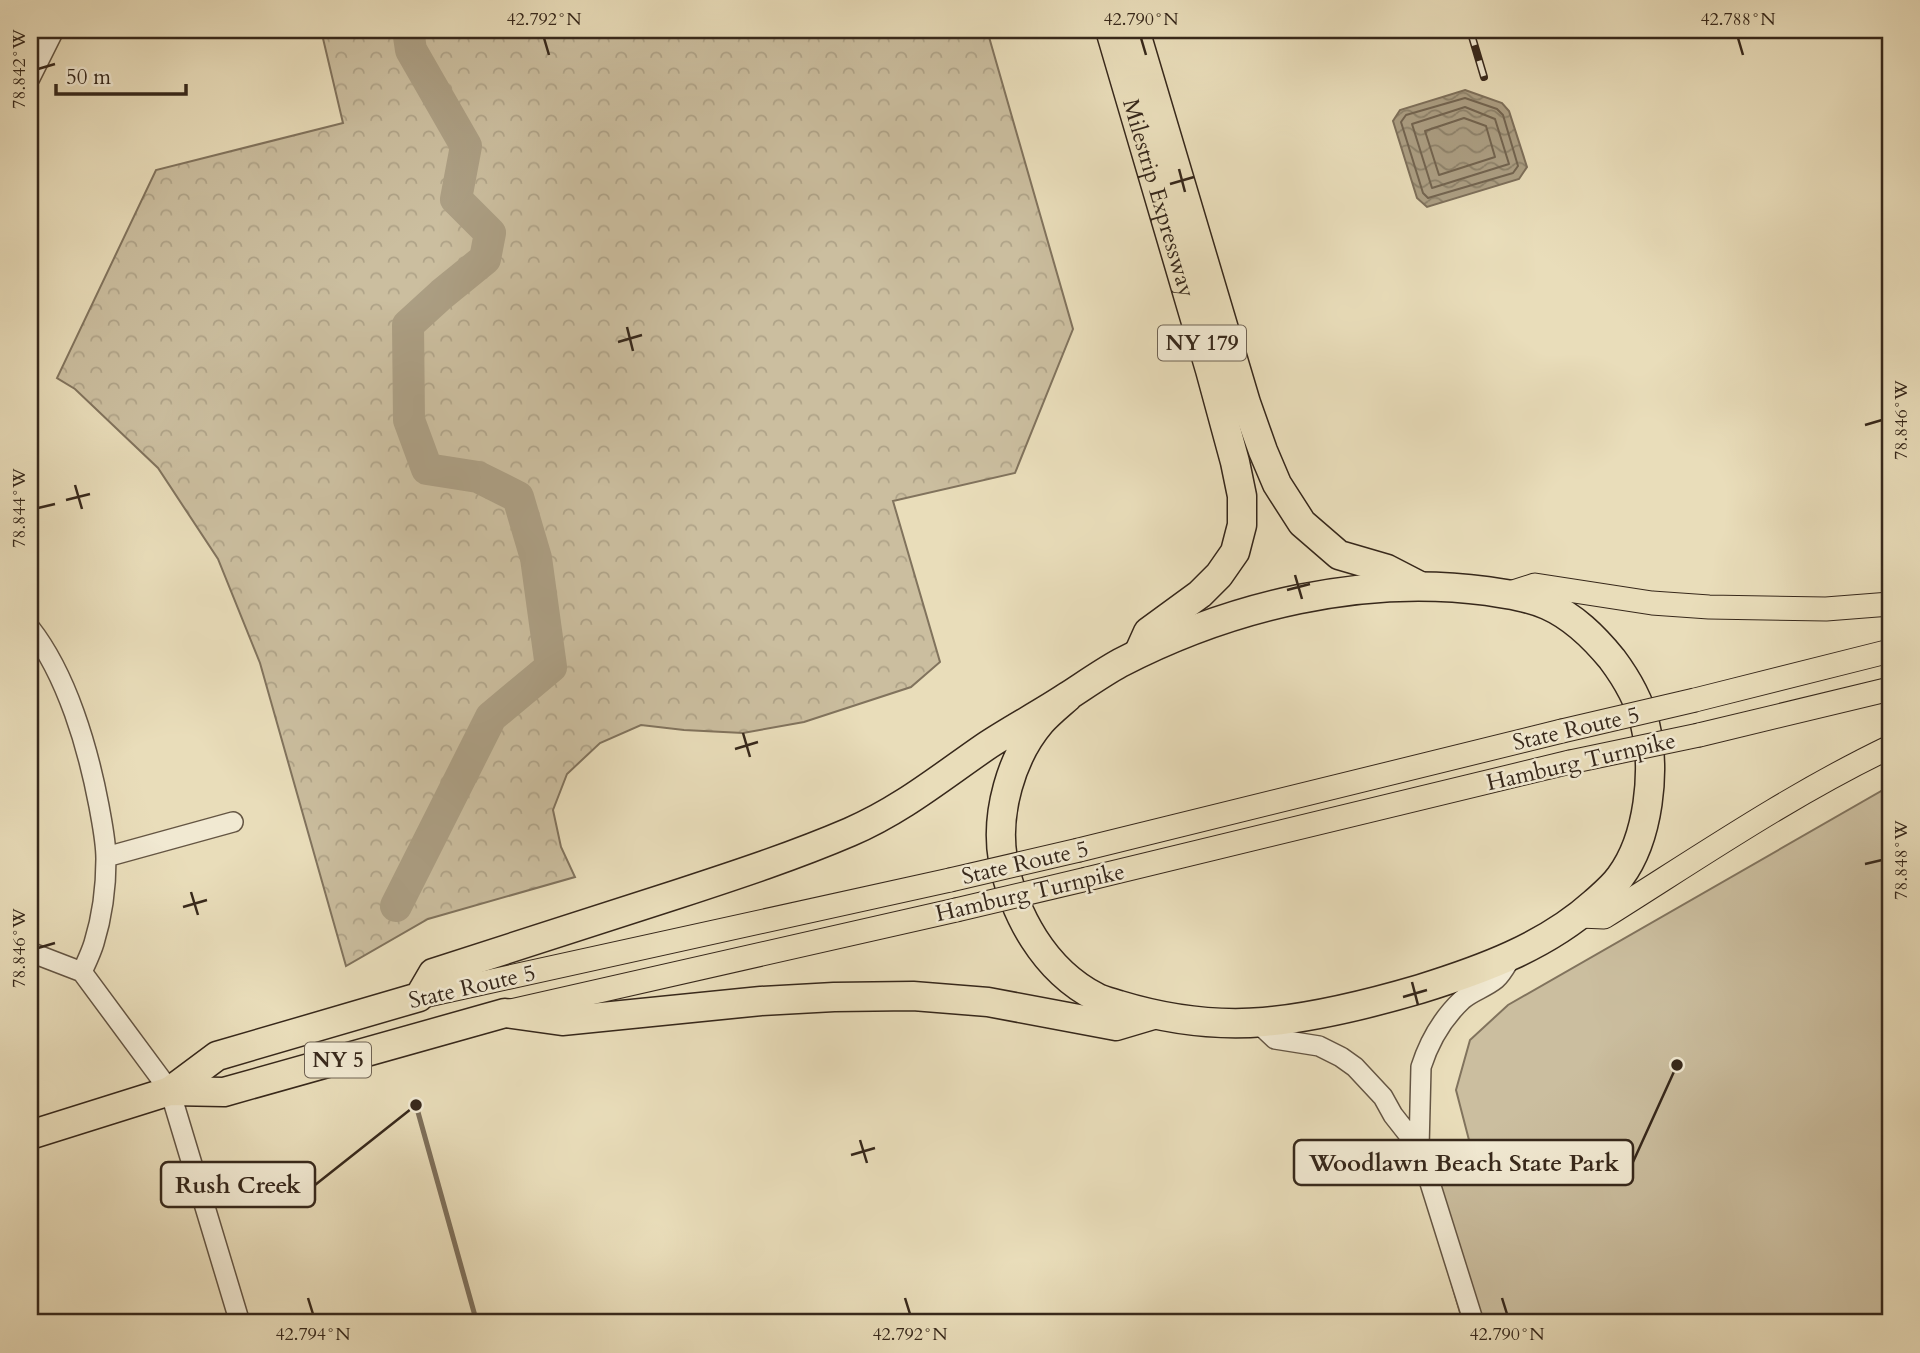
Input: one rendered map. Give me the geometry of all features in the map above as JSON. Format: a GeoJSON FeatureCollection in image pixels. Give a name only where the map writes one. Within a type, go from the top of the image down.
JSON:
{"type":"FeatureCollection","features":[{"type":"Feature","properties":{"kind":"highway","name":"Milestrip Expressway"},"geometry":{"type":"LineString","coordinates":[[1110,30],[1233,451],[1242,496],[1242,525],[1235,552],[1219,575],[1200,594],[1148,632],[1138,655]]}},
{"type":"Feature","properties":{"kind":"highway","name":"Milestrip Expressway"},"geometry":{"type":"LineString","coordinates":[[1135,30],[1262,451],[1277,484],[1301,523],[1339,555],[1387,569],[1420,586]]}},
{"type":"Feature","properties":{"kind":"highway"},"geometry":{"type":"LineString","coordinates":[[419,997],[433,973],[764,865],[853,831],[905,804],[983,749],[1090,681],[1138,655],[1236,616],[1322,595],[1420,586],[1458,587],[1507,594],[1544,604],[1572,619],[1595,638],[1622,671],[1633,690],[1645,726],[1651,769],[1649,790],[1638,841],[1628,866],[1616,883],[1580,916],[1512,956],[1455,978],[1384,1000],[1322,1013],[1258,1023],[1183,1020],[1153,1015],[1098,998],[1073,982],[1050,961],[1033,939],[1007,881],[1001,848],[1006,791],[1020,755],[1038,725],[1068,696]]}},
{"type":"Feature","properties":{"kind":"highway"},"geometry":{"type":"LineString","coordinates":[[505,1013],[562,1021],[761,1001],[913,996],[988,1002],[1116,1026],[1153,1015]]}},
{"type":"Feature","properties":{"kind":"highway","name":"State Route 5"},"geometry":{"type":"LineString","coordinates":[[170,1091],[217,1056],[419,997]]}},
{"type":"Feature","properties":{"kind":"highway","name":"Hamburg Turnpike"},"geometry":{"type":"LineString","coordinates":[[170,1091],[224,1092],[505,1013]]}},
{"type":"Feature","properties":{"kind":"highway","name":"NY 5"},"geometry":{"type":"LineString","coordinates":[[30,1135],[170,1091]]}},
{"type":"Feature","properties":{"kind":"main road"},"geometry":{"type":"LineString","coordinates":[[1507,594],[1535,585],[1652,603],[1709,607],[1826,609],[1890,604]]}},
{"type":"Feature","properties":{"kind":"main road","name":"State Route 5"},"geometry":{"type":"LineString","coordinates":[[419,997],[1079,850],[1890,651]]}},
{"type":"Feature","properties":{"kind":"main road","name":"Hamburg Turnpike"},"geometry":{"type":"LineString","coordinates":[[505,1013],[956,910],[1570,762],[1699,735],[1890,689]]}},
{"type":"Feature","properties":{"kind":"main road"},"geometry":{"type":"LineString","coordinates":[[1580,916],[1604,917],[1739,831],[1828,779],[1890,747]]}},
{"type":"Feature","properties":{"kind":"street"},"geometry":{"type":"LineString","coordinates":[[30,78],[54,30]]}},
{"type":"Feature","properties":{"kind":"street"},"geometry":{"type":"LineString","coordinates":[[30,628],[62,685],[79,726],[94,783],[106,857],[104,894],[94,944],[82,972]]}},
{"type":"Feature","properties":{"kind":"street"},"geometry":{"type":"LineString","coordinates":[[106,857],[233,822]]}},
{"type":"Feature","properties":{"kind":"street"},"geometry":{"type":"LineString","coordinates":[[30,953],[82,972],[170,1091],[240,1323]]}},
{"type":"Feature","properties":{"kind":"street"},"geometry":{"type":"LineString","coordinates":[[1474,1323],[1419,1148],[1421,1067],[1425,1054],[1444,1021],[1461,1001],[1497,978],[1512,956]]}},
{"type":"Feature","properties":{"kind":"street"},"geometry":{"type":"LineString","coordinates":[[1258,1023],[1275,1039],[1319,1046],[1348,1062],[1383,1097],[1392,1115],[1419,1148]]}},
{"type":"Feature","properties":{"kind":"green space"},"geometry":{"type":"Polygon","coordinates":[[[321,30],[987,30],[1073,329],[1015,473],[893,501],[940,662],[911,687],[804,722],[743,733],[641,725],[600,743],[567,774],[553,810],[561,847],[575,877],[428,919],[346,966],[260,663],[218,559],[158,468],[75,389],[57,378],[156,170],[343,123],[321,30]]]}},
{"type":"Feature","properties":{"kind":"green space"},"geometry":{"type":"Polygon","coordinates":[[[1890,786],[1890,1323],[1463,1323],[1415,1157],[1469,1140],[1456,1090],[1470,1040],[1508,1005],[1890,786]]]}},
{"type":"Feature","properties":{"kind":"water"},"geometry":{"type":"Polygon","coordinates":[[[1465,90],[1502,103],[1509,111],[1527,167],[1519,179],[1427,207],[1417,198],[1393,121],[1400,110],[1465,90]]]}},
{"type":"Feature","properties":{"kind":"waterway"},"geometry":{"type":"LineString","coordinates":[[396,906],[491,717],[551,667],[536,558],[518,497],[478,477],[427,469],[409,420],[408,325],[485,259],[490,233],[456,199],[466,146],[411,50],[408,30]]}},
{"type":"Feature","properties":{"kind":"waterway"},"geometry":{"type":"LineString","coordinates":[[416,1105],[477,1323]]}},
{"type":"Feature","properties":{"kind":"railway"},"geometry":{"type":"LineString","coordinates":[[1470,30],[1484,77]]}},
{"type":"Feature","properties":{"kind":"place","name":"Woodlawn Beach State Park"},"geometry":{"type":"Point","coordinates":[1677,1065]}},
{"type":"Feature","properties":{"kind":"place","name":"Rush Creek"},"geometry":{"type":"Point","coordinates":[416,1105]}}]}
